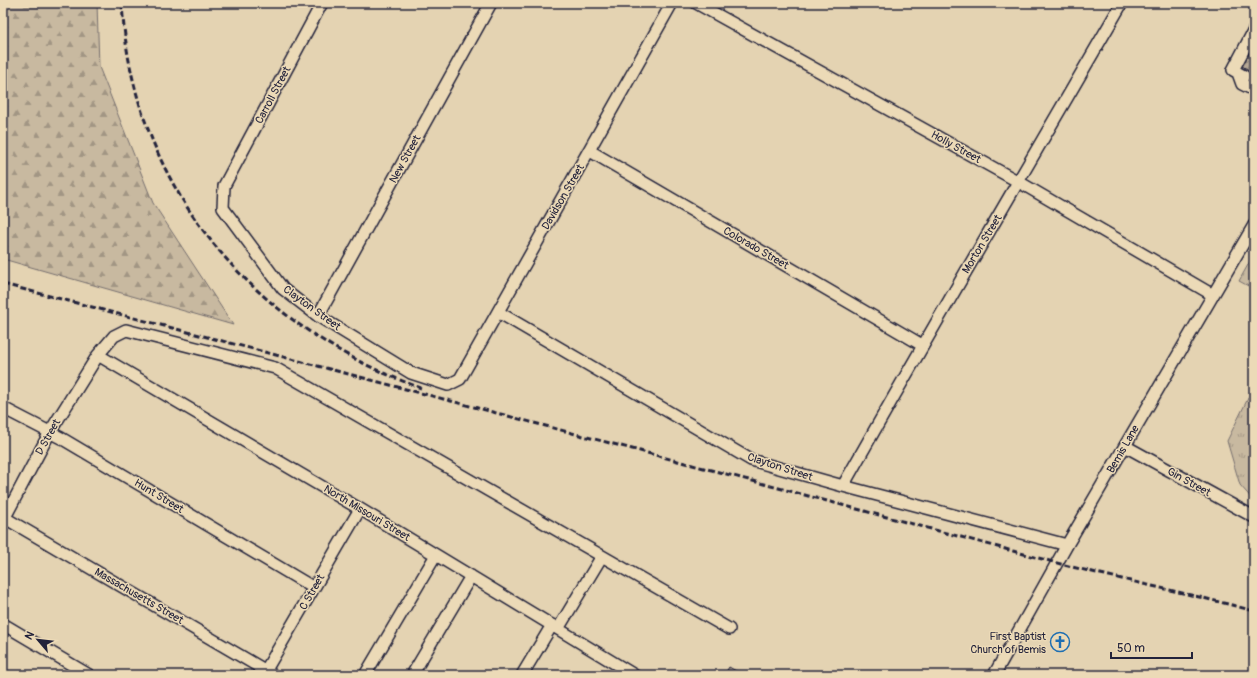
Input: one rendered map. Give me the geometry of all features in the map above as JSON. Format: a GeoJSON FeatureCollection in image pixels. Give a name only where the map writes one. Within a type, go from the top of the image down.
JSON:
{"type":"FeatureCollection","features":[{"type":"Feature","properties":{"kind":"street","name":"Carroll Street"},"geometry":{"type":"LineString","coordinates":[[224,186],[322,3]]}},
{"type":"Feature","properties":{"kind":"street","name":"New Street"},"geometry":{"type":"LineString","coordinates":[[318,316],[491,3]]}},
{"type":"Feature","properties":{"kind":"street","name":"Davidson Street"},"geometry":{"type":"LineString","coordinates":[[448,385],[460,379],[590,151],[672,3]]}},
{"type":"Feature","properties":{"kind":"street","name":"Holly Street"},"geometry":{"type":"LineString","coordinates":[[696,3],[1019,182],[1213,295]]}},
{"type":"Feature","properties":{"kind":"street","name":"Morton Street"},"geometry":{"type":"LineString","coordinates":[[842,486],[922,345],[1019,182],[1122,3]]}},
{"type":"Feature","properties":{"kind":"street"},"geometry":{"type":"LineString","coordinates":[[1254,30],[1233,70],[1241,75],[1242,84],[1254,90]]}},
{"type":"Feature","properties":{"kind":"street","name":"Colorado Street"},"geometry":{"type":"LineString","coordinates":[[590,151],[922,345]]}},
{"type":"Feature","properties":{"kind":"street","name":"Clayton Street"},"geometry":{"type":"LineString","coordinates":[[224,186],[223,208],[283,289],[318,316],[411,373],[448,385]]}},
{"type":"Feature","properties":{"kind":"street","name":"Bemis Lane"},"geometry":{"type":"LineString","coordinates":[[994,675],[1067,545],[1254,225]]}},
{"type":"Feature","properties":{"kind":"street","name":"Clayton Street"},"geometry":{"type":"LineString","coordinates":[[498,312],[751,460],[842,486],[1067,545]]}},
{"type":"Feature","properties":{"kind":"street","name":"D Street"},"geometry":{"type":"LineString","coordinates":[[4,520],[50,432],[98,355],[114,336],[126,330],[275,368],[729,629]]}},
{"type":"Feature","properties":{"kind":"street","name":"North Missouri Street"},"geometry":{"type":"LineString","coordinates":[[98,355],[360,509],[634,675]]}},
{"type":"Feature","properties":{"kind":"street","name":"Hunt Street"},"geometry":{"type":"LineString","coordinates":[[3,408],[50,432],[314,588]]}},
{"type":"Feature","properties":{"kind":"street","name":"Gin Street"},"geometry":{"type":"LineString","coordinates":[[1125,446],[1254,518]]}},
{"type":"Feature","properties":{"kind":"street","name":"C Street"},"geometry":{"type":"LineString","coordinates":[[267,674],[314,588],[360,509]]}},
{"type":"Feature","properties":{"kind":"street","name":"Massachusetts Street"},"geometry":{"type":"LineString","coordinates":[[4,520],[267,674]]}},
{"type":"Feature","properties":{"kind":"street"},"geometry":{"type":"LineString","coordinates":[[365,675],[436,555]]}},
{"type":"Feature","properties":{"kind":"street"},"geometry":{"type":"LineString","coordinates":[[522,675],[602,556]]}},
{"type":"Feature","properties":{"kind":"street"},"geometry":{"type":"LineString","coordinates":[[412,675],[471,576]]}},
{"type":"Feature","properties":{"kind":"street"},"geometry":{"type":"LineString","coordinates":[[3,624],[89,675]]}},
{"type":"Feature","properties":{"kind":"green space"},"geometry":{"type":"Polygon","coordinates":[[[3,3],[97,3],[99,67],[153,203],[233,325],[3,259],[3,3]]]}},
{"type":"Feature","properties":{"kind":"green space"},"geometry":{"type":"Polygon","coordinates":[[[1254,254],[1254,289],[1239,281],[1254,254]]]}},
{"type":"Feature","properties":{"kind":"green space"},"geometry":{"type":"Polygon","coordinates":[[[1254,386],[1254,501],[1240,485],[1227,441],[1254,386]]]}},
{"type":"Feature","properties":{"kind":"building"},"geometry":{"type":"Polygon","coordinates":[[[1254,45],[1254,73],[1242,66],[1254,45]]]}},
{"type":"Feature","properties":{"kind":"building"},"geometry":{"type":"Polygon","coordinates":[[[729,667],[743,675],[724,675],[729,667]]]}},
{"type":"Feature","properties":{"kind":"tunnel"},"geometry":{"type":"LineString","coordinates":[[1244,76],[1254,82]]}},
{"type":"Feature","properties":{"kind":"railway"},"geometry":{"type":"LineString","coordinates":[[122,3],[131,70],[149,132],[176,189],[212,241],[254,288],[304,328],[360,361],[421,388]]}},
{"type":"Feature","properties":{"kind":"railway"},"geometry":{"type":"LineString","coordinates":[[3,284],[525,420],[1072,567],[1254,611]]}},
{"type":"Feature","properties":{"kind":"place","name":"First Baptist Church of Bemis"},"geometry":{"type":"Point","coordinates":[1060,642]}}]}
